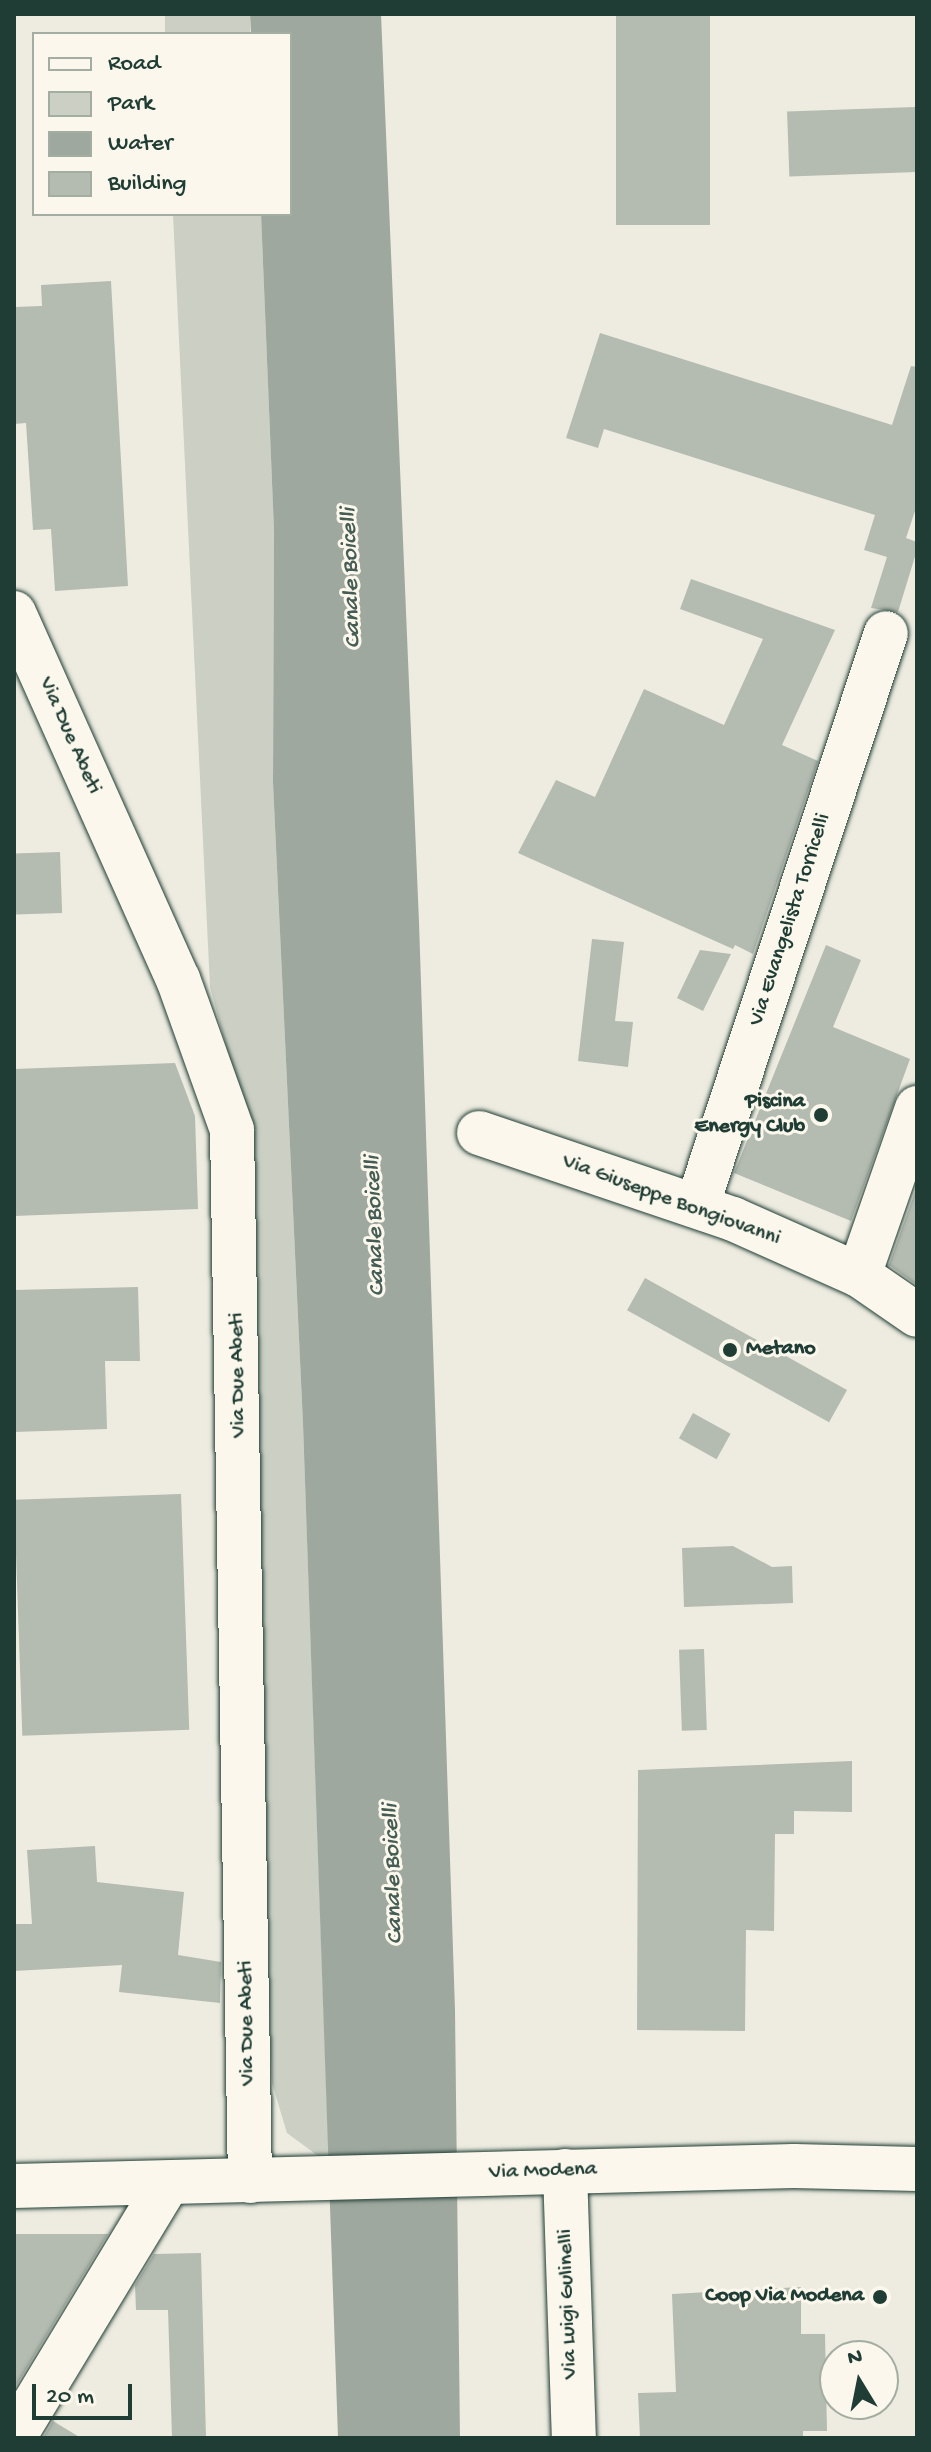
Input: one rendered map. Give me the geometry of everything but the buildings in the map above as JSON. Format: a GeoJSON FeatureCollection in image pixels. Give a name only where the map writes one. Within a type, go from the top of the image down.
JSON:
{"type":"FeatureCollection","features":[{"type":"Feature","properties":{"kind":"street","name":"Via Due Abeti"},"geometry":{"type":"LineString","coordinates":[[14,613],[178,979],[232,1130],[250,2181]]}},
{"type":"Feature","properties":{"kind":"street","name":"Via Evangelista Torricelli"},"geometry":{"type":"LineString","coordinates":[[697,1206],[886,633]]}},
{"type":"Feature","properties":{"kind":"street"},"geometry":{"type":"LineString","coordinates":[[859,1275],[917,1108]]}},
{"type":"Feature","properties":{"kind":"street","name":"Via Giuseppe Bongiovanni"},"geometry":{"type":"LineString","coordinates":[[479,1133],[697,1206],[859,1275],[917,1315]]}},
{"type":"Feature","properties":{"kind":"street","name":"Via Modena"},"geometry":{"type":"LineString","coordinates":[[14,2186],[808,2165],[917,2169]]}},
{"type":"Feature","properties":{"kind":"street","name":"Via Luigi Gulinelli"},"geometry":{"type":"LineString","coordinates":[[565,2171],[574,2438]]}},
{"type":"Feature","properties":{"kind":"street"},"geometry":{"type":"LineString","coordinates":[[14,2437],[168,2183]]}},
{"type":"Feature","properties":{"kind":"green space"},"geometry":{"type":"Polygon","coordinates":[[[165,14],[250,14],[250,32],[165,32],[165,14]]]}},
{"type":"Feature","properties":{"kind":"green space"},"geometry":{"type":"Polygon","coordinates":[[[173,216],[261,216],[274,531],[273,783],[303,1424],[329,2164],[287,2133],[272,2083],[236,1082],[210,987],[173,216]]]}},
{"type":"Feature","properties":{"kind":"water","name":"Canale Boicelli"},"geometry":{"type":"Polygon","coordinates":[[[250,14],[381,14],[419,922],[455,2010],[460,2438],[338,2438],[303,1424],[273,783],[274,531],[261,216],[292,216],[292,32],[251,32],[250,14]]]}},
{"type":"Feature","properties":{"kind":"place","name":"Piscina Energy Club"},"geometry":{"type":"Point","coordinates":[821,1115]}},
{"type":"Feature","properties":{"kind":"place","name":"Metano"},"geometry":{"type":"Point","coordinates":[730,1350]}},
{"type":"Feature","properties":{"kind":"place","name":"Coop Via Modena"},"geometry":{"type":"Point","coordinates":[880,2297]}}]}
